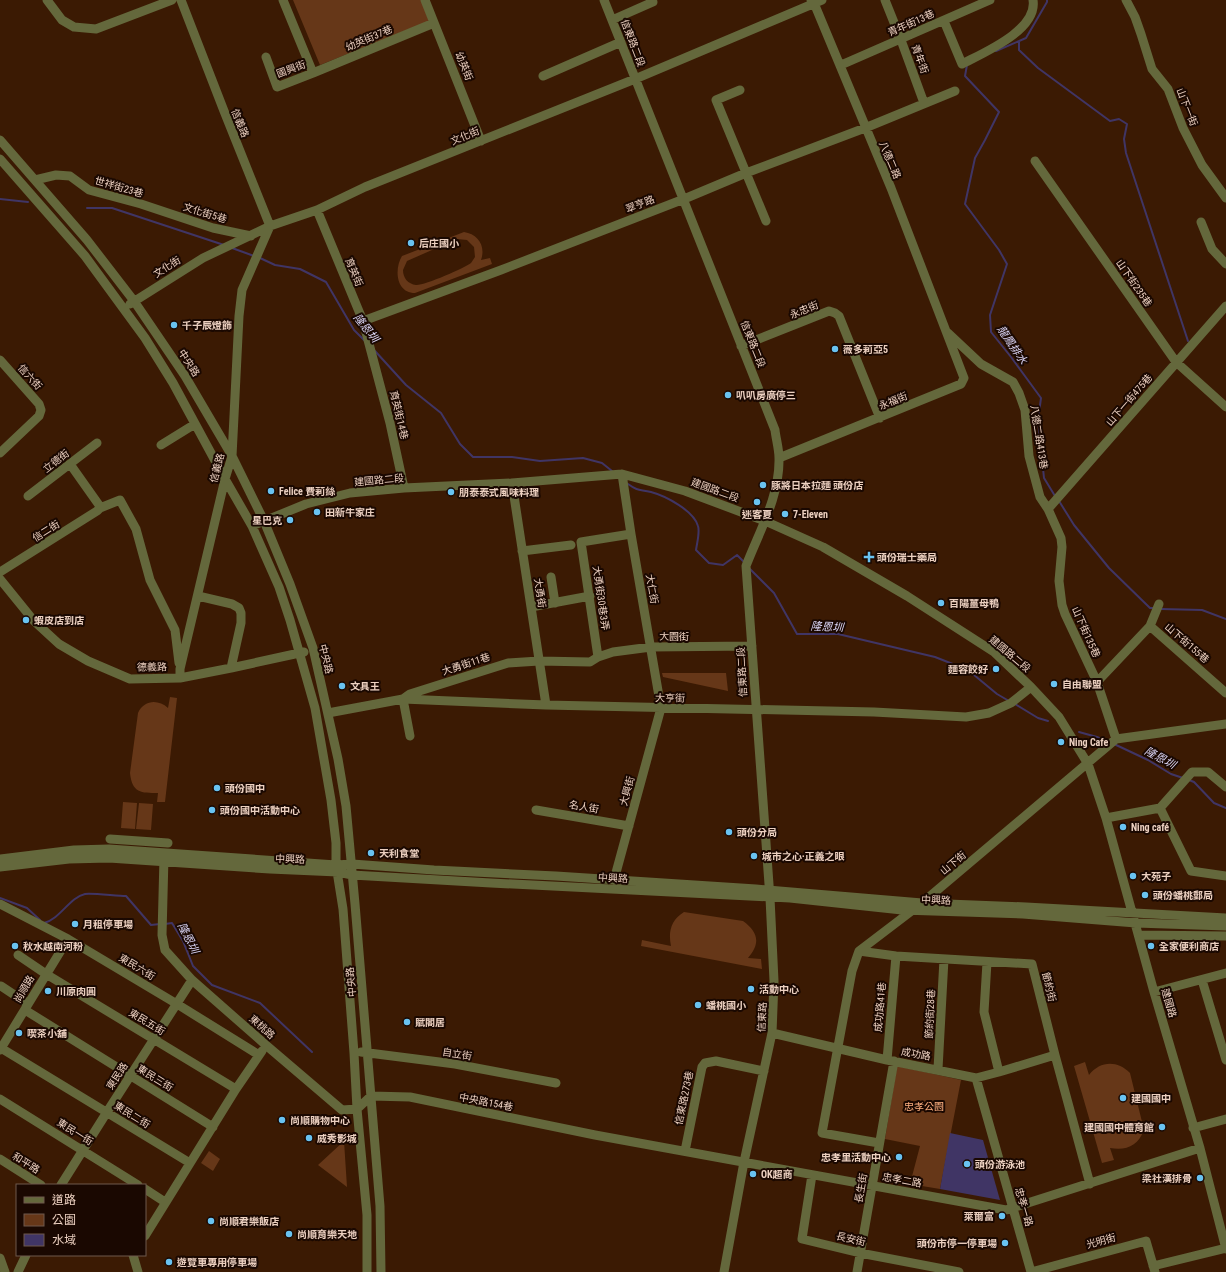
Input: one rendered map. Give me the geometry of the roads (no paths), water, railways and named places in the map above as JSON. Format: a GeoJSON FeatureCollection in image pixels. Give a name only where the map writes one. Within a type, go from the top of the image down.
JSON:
{"type":"FeatureCollection","features":[{"type":"Feature","properties":{"kind":"street"},"geometry":{"type":"LineString","coordinates":[[47,0],[62,20],[74,27],[96,29],[172,0]]}},
{"type":"Feature","properties":{"kind":"street","name":"信義路"},"geometry":{"type":"LineString","coordinates":[[180,673],[225,479],[232,456],[239,316],[242,290],[270,226],[181,0]]}},
{"type":"Feature","properties":{"kind":"street","name":"國興街"},"geometry":{"type":"LineString","coordinates":[[266,57],[277,87],[312,73],[283,0]]}},
{"type":"Feature","properties":{"kind":"street","name":"幼英街"},"geometry":{"type":"LineString","coordinates":[[425,0],[481,141]]}},
{"type":"Feature","properties":{"kind":"street","name":"信東路二段"},"geometry":{"type":"LineString","coordinates":[[604,0],[775,430],[779,458],[776,486],[765,521],[746,565],[756,710]]}},
{"type":"Feature","properties":{"kind":"street","name":"青年街"},"geometry":{"type":"LineString","coordinates":[[885,0],[924,104]]}},
{"type":"Feature","properties":{"kind":"street","name":"青年街13巷"},"geometry":{"type":"LineString","coordinates":[[841,65],[990,0]]}},
{"type":"Feature","properties":{"kind":"street"},"geometry":{"type":"LineString","coordinates":[[944,21],[962,64],[1002,43],[1015,34],[1030,17],[1034,5],[1033,0]]}},
{"type":"Feature","properties":{"kind":"street","name":"山下一街"},"geometry":{"type":"LineString","coordinates":[[1126,0],[1137,22],[1152,69],[1168,89],[1183,128],[1202,165],[1226,198]]}},
{"type":"Feature","properties":{"kind":"street","name":"文化街"},"geometry":{"type":"LineString","coordinates":[[124,308],[203,258],[270,226],[317,210],[365,187],[635,79],[816,1]]}},
{"type":"Feature","properties":{"kind":"street","name":"八德二路"},"geometry":{"type":"LineString","coordinates":[[816,1],[865,128],[918,256],[945,330]]}},
{"type":"Feature","properties":{"kind":"street"},"geometry":{"type":"LineString","coordinates":[[612,20],[654,2]]}},
{"type":"Feature","properties":{"kind":"street","name":"幼英街37巷"},"geometry":{"type":"LineString","coordinates":[[312,73],[434,23]]}},
{"type":"Feature","properties":{"kind":"street"},"geometry":{"type":"LineString","coordinates":[[543,76],[621,42]]}},
{"type":"Feature","properties":{"kind":"street"},"geometry":{"type":"LineString","coordinates":[[740,90],[716,100],[766,221]]}},
{"type":"Feature","properties":{"kind":"street","name":"翠亨路"},"geometry":{"type":"LineString","coordinates":[[363,321],[501,270],[684,199],[955,91]]}},
{"type":"Feature","properties":{"kind":"street","name":"中央路"},"geometry":{"type":"LineString","coordinates":[[0,140],[86,240],[134,301],[185,376],[232,456],[264,521],[290,584],[313,648],[338,759],[346,806],[380,1206],[381,1272]]}},
{"type":"Feature","properties":{"kind":"street","name":"中央路"},"geometry":{"type":"LineString","coordinates":[[0,159],[85,256],[145,338],[173,383],[252,526],[279,587],[300,653],[315,708],[326,770],[336,843],[337,868],[343,909],[357,1109],[367,1215],[368,1272]]}},
{"type":"Feature","properties":{"kind":"street","name":"山下街235巷"},"geometry":{"type":"LineString","coordinates":[[1035,161],[1176,362],[1226,407]]}},
{"type":"Feature","properties":{"kind":"street","name":"世祥街23巷"},"geometry":{"type":"LineString","coordinates":[[35,180],[56,175],[70,176],[89,190],[154,208]]}},
{"type":"Feature","properties":{"kind":"street","name":"文化街5巷"},"geometry":{"type":"LineString","coordinates":[[154,208],[213,228],[251,236]]}},
{"type":"Feature","properties":{"kind":"street","name":"育英街"},"geometry":{"type":"LineString","coordinates":[[317,210],[363,321],[370,345]]}},
{"type":"Feature","properties":{"kind":"street"},"geometry":{"type":"LineString","coordinates":[[1201,222],[1212,249],[1226,264]]}},
{"type":"Feature","properties":{"kind":"street","name":"山下一街475巷"},"geometry":{"type":"LineString","coordinates":[[1050,507],[1226,306]]}},
{"type":"Feature","properties":{"kind":"street","name":"永忠街"},"geometry":{"type":"LineString","coordinates":[[742,346],[829,312],[835,313],[839,316],[880,418]]}},
{"type":"Feature","properties":{"kind":"street","name":"永福街"},"geometry":{"type":"LineString","coordinates":[[779,458],[961,384],[964,378],[945,330]]}},
{"type":"Feature","properties":{"kind":"street","name":"八德二路413巷"},"geometry":{"type":"LineString","coordinates":[[945,330],[981,364],[1013,382],[1025,410],[1027,441],[1040,497],[1050,507]]}},
{"type":"Feature","properties":{"kind":"street","name":"育英街14巷"},"geometry":{"type":"LineString","coordinates":[[370,345],[390,422],[404,488]]}},
{"type":"Feature","properties":{"kind":"street","name":"信六街"},"geometry":{"type":"LineString","coordinates":[[0,360],[40,404],[41,410],[39,416],[0,453]]}},
{"type":"Feature","properties":{"kind":"street"},"geometry":{"type":"LineString","coordinates":[[161,445],[195,424]]}},
{"type":"Feature","properties":{"kind":"street","name":"立德街"},"geometry":{"type":"LineString","coordinates":[[28,496],[97,443]]}},
{"type":"Feature","properties":{"kind":"street"},"geometry":{"type":"LineString","coordinates":[[70,464],[100,506]]}},
{"type":"Feature","properties":{"kind":"street","name":"建國路二段"},"geometry":{"type":"LineString","coordinates":[[252,526],[306,504],[350,493],[404,488],[512,483],[622,474],[685,491],[765,521],[823,547],[907,596],[994,652],[1032,687],[1059,717],[1088,764]]}},
{"type":"Feature","properties":{"kind":"street","name":"大仁街"},"geometry":{"type":"LineString","coordinates":[[622,474],[631,534],[662,708]]}},
{"type":"Feature","properties":{"kind":"street","name":"大勇街"},"geometry":{"type":"LineString","coordinates":[[512,483],[546,705]]}},
{"type":"Feature","properties":{"kind":"street","name":"信二街"},"geometry":{"type":"LineString","coordinates":[[0,572],[97,511],[100,506],[120,500],[136,529],[150,580],[175,630],[180,673]]}},
{"type":"Feature","properties":{"kind":"street","name":"山下街135巷"},"geometry":{"type":"LineString","coordinates":[[1050,507],[1061,538],[1062,547],[1059,581],[1062,605],[1097,682],[1113,742]]}},
{"type":"Feature","properties":{"kind":"street","name":"大勇街30巷3弄"},"geometry":{"type":"LineString","coordinates":[[598,657],[581,542],[631,534]]}},
{"type":"Feature","properties":{"kind":"street"},"geometry":{"type":"LineString","coordinates":[[522,551],[572,545]]}},
{"type":"Feature","properties":{"kind":"street"},"geometry":{"type":"LineString","coordinates":[[551,577],[555,603]]}},
{"type":"Feature","properties":{"kind":"street","name":"德義路"},"geometry":{"type":"LineString","coordinates":[[0,580],[34,621],[59,644],[88,661],[130,679],[231,668],[300,653],[313,648]]}},
{"type":"Feature","properties":{"kind":"street"},"geometry":{"type":"LineString","coordinates":[[198,596],[232,604],[239,608],[241,613],[241,623],[231,668]]}},
{"type":"Feature","properties":{"kind":"street"},"geometry":{"type":"LineString","coordinates":[[531,607],[590,596]]}},
{"type":"Feature","properties":{"kind":"street"},"geometry":{"type":"LineString","coordinates":[[1097,682],[1150,626],[1157,608]]}},
{"type":"Feature","properties":{"kind":"street","name":"山下街155巷"},"geometry":{"type":"LineString","coordinates":[[1150,626],[1226,693]]}},
{"type":"Feature","properties":{"kind":"street","name":"大園街"},"geometry":{"type":"LineString","coordinates":[[539,661],[590,662],[598,657],[613,652],[651,647],[752,646]]}},
{"type":"Feature","properties":{"kind":"street","name":"大勇街11巷"},"geometry":{"type":"LineString","coordinates":[[403,699],[410,694],[508,663],[539,661]]}},
{"type":"Feature","properties":{"kind":"street","name":"大亨街"},"geometry":{"type":"LineString","coordinates":[[328,713],[403,699],[546,705],[874,712],[966,717],[989,713],[1012,702],[1032,687]]}},
{"type":"Feature","properties":{"kind":"street"},"geometry":{"type":"LineString","coordinates":[[403,699],[410,736]]}},
{"type":"Feature","properties":{"kind":"street","name":"大興街"},"geometry":{"type":"LineString","coordinates":[[614,880],[662,708]]}},
{"type":"Feature","properties":{"kind":"street","name":"信東路"},"geometry":{"type":"LineString","coordinates":[[724,1272],[744,1162],[772,1033],[774,981],[770,894],[756,710]]}},
{"type":"Feature","properties":{"kind":"street"},"geometry":{"type":"LineString","coordinates":[[1113,742],[1226,724]]}},
{"type":"Feature","properties":{"kind":"street","name":"山下街"},"geometry":{"type":"LineString","coordinates":[[859,951],[922,903],[1113,742]]}},
{"type":"Feature","properties":{"kind":"street","name":"建國路"},"geometry":{"type":"LineString","coordinates":[[1088,764],[1106,818],[1154,992],[1200,1148],[1226,1247]]}},
{"type":"Feature","properties":{"kind":"street"},"geometry":{"type":"LineString","coordinates":[[1106,818],[1160,808],[1187,777],[1208,772],[1226,787]]}},
{"type":"Feature","properties":{"kind":"street"},"geometry":{"type":"LineString","coordinates":[[1160,808],[1192,871],[1226,876]]}},
{"type":"Feature","properties":{"kind":"street","name":"名人街"},"geometry":{"type":"LineString","coordinates":[[536,810],[629,826]]}},
{"type":"Feature","properties":{"kind":"street"},"geometry":{"type":"LineString","coordinates":[[110,839],[168,843]]}},
{"type":"Feature","properties":{"kind":"street","name":"中興路"},"geometry":{"type":"LineString","coordinates":[[0,859],[74,850],[109,849],[164,858]]}},
{"type":"Feature","properties":{"kind":"street","name":"中興路"},"geometry":{"type":"LineString","coordinates":[[0,868],[69,859],[109,858],[164,858],[337,868],[352,864],[433,875],[922,903],[1026,907],[1226,926]]}},
{"type":"Feature","properties":{"kind":"street","name":"東桃路"},"geometry":{"type":"LineString","coordinates":[[164,858],[162,935],[165,950],[192,980],[342,1110],[357,1109]]}},
{"type":"Feature","properties":{"kind":"street","name":"中興路"},"geometry":{"type":"LineString","coordinates":[[337,868],[352,875],[433,875],[614,880],[770,894],[790,898],[912,911],[1134,918],[1226,918]]}},
{"type":"Feature","properties":{"kind":"street","name":"東民六街"},"geometry":{"type":"LineString","coordinates":[[0,904],[68,939],[259,1055]]}},
{"type":"Feature","properties":{"kind":"street"},"geometry":{"type":"LineString","coordinates":[[1139,935],[1226,936]]}},
{"type":"Feature","properties":{"kind":"street","name":"尚順路"},"geometry":{"type":"LineString","coordinates":[[1,1049],[68,939]]}},
{"type":"Feature","properties":{"kind":"street"},"geometry":{"type":"LineString","coordinates":[[859,951],[852,971],[822,1133],[879,1143]]}},
{"type":"Feature","properties":{"kind":"street","name":"節約街"},"geometry":{"type":"LineString","coordinates":[[859,951],[896,956],[1032,964],[1090,1184]]}},
{"type":"Feature","properties":{"kind":"street","name":"東民五街"},"geometry":{"type":"LineString","coordinates":[[18,955],[46,974],[236,1089]]}},
{"type":"Feature","properties":{"kind":"street","name":"成功路41巷"},"geometry":{"type":"LineString","coordinates":[[890,1060],[896,956]]}},
{"type":"Feature","properties":{"kind":"street","name":"節約街28巷"},"geometry":{"type":"LineString","coordinates":[[938,1069],[944,959]]}},
{"type":"Feature","properties":{"kind":"street"},"geometry":{"type":"LineString","coordinates":[[987,962],[984,1012],[1000,1072]]}},
{"type":"Feature","properties":{"kind":"street"},"geometry":{"type":"LineString","coordinates":[[1154,992],[1226,973]]}},
{"type":"Feature","properties":{"kind":"street","name":"東民路"},"geometry":{"type":"LineString","coordinates":[[62,1184],[192,980]]}},
{"type":"Feature","properties":{"kind":"street"},"geometry":{"type":"LineString","coordinates":[[1202,980],[1226,1060]]}},
{"type":"Feature","properties":{"kind":"street","name":"東民三街"},"geometry":{"type":"LineString","coordinates":[[1,986],[26,1007],[130,1076],[213,1127]]}},
{"type":"Feature","properties":{"kind":"street","name":"成功路"},"geometry":{"type":"LineString","coordinates":[[772,1033],[976,1078],[1055,1055]]}},
{"type":"Feature","properties":{"kind":"street"},"geometry":{"type":"LineString","coordinates":[[146,1234],[236,1089],[259,1055],[267,1046]]}},
{"type":"Feature","properties":{"kind":"street","name":"東民二街"},"geometry":{"type":"LineString","coordinates":[[1,1049],[190,1163]]}},
{"type":"Feature","properties":{"kind":"street","name":"自立街"},"geometry":{"type":"LineString","coordinates":[[354,1053],[367,1052],[455,1064],[556,1083]]}},
{"type":"Feature","properties":{"kind":"street","name":"信東路273巷"},"geometry":{"type":"LineString","coordinates":[[684,1151],[702,1068],[705,1063],[716,1060],[764,1071]]}},
{"type":"Feature","properties":{"kind":"street","name":"長生街"},"geometry":{"type":"LineString","coordinates":[[857,1272],[873,1186],[890,1060]]}},
{"type":"Feature","properties":{"kind":"street","name":"忠孝一路"},"geometry":{"type":"LineString","coordinates":[[976,1078],[1031,1272]]}},
{"type":"Feature","properties":{"kind":"street"},"geometry":{"type":"LineString","coordinates":[[357,1109],[371,1096]]}},
{"type":"Feature","properties":{"kind":"street","name":"中央路154巷"},"geometry":{"type":"LineString","coordinates":[[371,1096],[410,1097],[595,1135]]}},
{"type":"Feature","properties":{"kind":"street","name":"東民一街"},"geometry":{"type":"LineString","coordinates":[[0,1099],[136,1184]]}},
{"type":"Feature","properties":{"kind":"street"},"geometry":{"type":"LineString","coordinates":[[1193,1128],[1226,1119]]}},
{"type":"Feature","properties":{"kind":"street","name":"忠孝二路"},"geometry":{"type":"LineString","coordinates":[[595,1135],[1006,1210],[1200,1148]]}},
{"type":"Feature","properties":{"kind":"street","name":"和平路"},"geometry":{"type":"LineString","coordinates":[[0,1159],[39,1184]]}},
{"type":"Feature","properties":{"kind":"street","name":"長安街"},"geometry":{"type":"LineString","coordinates":[[812,1175],[802,1239],[922,1269],[959,1272]]}},
{"type":"Feature","properties":{"kind":"street"},"geometry":{"type":"LineString","coordinates":[[146,1191],[165,1202]]}},
{"type":"Feature","properties":{"kind":"street","name":"光明街"},"geometry":{"type":"LineString","coordinates":[[1031,1272],[1146,1241],[1154,1269]]}},
{"type":"Feature","properties":{"kind":"street"},"geometry":{"type":"LineString","coordinates":[[1154,1269],[1226,1247]]}},
{"type":"Feature","properties":{"kind":"street"},"geometry":{"type":"LineString","coordinates":[[18,1272],[26,1256]]}},
{"type":"Feature","properties":{"kind":"street"},"geometry":{"type":"LineString","coordinates":[[133,1256],[138,1272]]}},
{"type":"Feature","properties":{"kind":"street"},"geometry":{"type":"LineString","coordinates":[[0,1258],[6,1272]]}},
{"type":"Feature","properties":{"kind":"water","name":"頭份游泳池"},"geometry":{"type":"Polygon","coordinates":[[[950,1133],[983,1140],[1000,1200],[940,1189],[950,1133]]]}},
{"type":"Feature","properties":{"kind":"waterway","name":"龍鳳排水"},"geometry":{"type":"LineString","coordinates":[[996,51],[1026,38],[1047,0]]}},
{"type":"Feature","properties":{"kind":"waterway"},"geometry":{"type":"LineString","coordinates":[[1019,41],[1019,50],[1038,68],[1110,121],[1119,119],[1127,124],[1124,139],[1126,153],[1188,341]]}},
{"type":"Feature","properties":{"kind":"waterway","name":"龍鳳排水"},"geometry":{"type":"LineString","coordinates":[[967,65],[965,76],[999,112],[975,158],[965,204],[999,250],[1007,264],[990,315],[991,332],[1041,398],[1038,420],[1044,478],[1055,496]]}},
{"type":"Feature","properties":{"kind":"waterway","name":"隆恩圳"},"geometry":{"type":"LineString","coordinates":[[0,199],[28,202]]}},
{"type":"Feature","properties":{"kind":"waterway","name":"隆恩圳"},"geometry":{"type":"LineString","coordinates":[[87,208],[112,208],[224,245]]}},
{"type":"Feature","properties":{"kind":"waterway","name":"隆恩圳"},"geometry":{"type":"LineString","coordinates":[[232,248],[254,256]]}},
{"type":"Feature","properties":{"kind":"waterway","name":"隆恩圳"},"geometry":{"type":"LineString","coordinates":[[260,258],[275,265],[300,269],[326,282],[354,330],[365,341]]}},
{"type":"Feature","properties":{"kind":"waterway","name":"隆恩圳"},"geometry":{"type":"LineString","coordinates":[[375,351],[406,385],[441,413],[460,444],[473,457],[512,457],[540,461],[583,458],[602,463],[612,471]]}},
{"type":"Feature","properties":{"kind":"waterway","name":"隆恩圳"},"geometry":{"type":"LineString","coordinates":[[628,484],[637,489],[664,497],[679,505],[691,515],[699,528],[696,550],[709,563],[723,565],[737,555],[744,562]]}},
{"type":"Feature","properties":{"kind":"waterway","name":"龍鳳排水"},"geometry":{"type":"LineString","coordinates":[[1059,501],[1074,525],[1109,568],[1150,608],[1154,608]]}},
{"type":"Feature","properties":{"kind":"waterway","name":"隆恩圳"},"geometry":{"type":"LineString","coordinates":[[750,569],[774,593],[797,634],[838,634],[935,657],[968,670],[997,694],[1009,701]]}},
{"type":"Feature","properties":{"kind":"waterway","name":"龍鳳排水"},"geometry":{"type":"LineString","coordinates":[[1161,609],[1202,610],[1226,619]]}},
{"type":"Feature","properties":{"kind":"waterway","name":"隆恩圳"},"geometry":{"type":"LineString","coordinates":[[1015,704],[1038,718],[1048,721]]}},
{"type":"Feature","properties":{"kind":"waterway","name":"隆恩圳"},"geometry":{"type":"LineString","coordinates":[[1079,732],[1108,742]]}},
{"type":"Feature","properties":{"kind":"waterway","name":"隆恩圳"},"geometry":{"type":"LineString","coordinates":[[1114,744],[1148,760],[1171,774],[1183,778]]}},
{"type":"Feature","properties":{"kind":"waterway","name":"隆恩圳"},"geometry":{"type":"LineString","coordinates":[[1189,780],[1194,782],[1214,803],[1226,808]]}},
{"type":"Feature","properties":{"kind":"waterway","name":"隆恩圳"},"geometry":{"type":"LineString","coordinates":[[44,923],[50,921],[75,899],[85,894],[89,894],[126,896],[151,925],[160,924]]}},
{"type":"Feature","properties":{"kind":"waterway","name":"隆恩圳"},"geometry":{"type":"LineString","coordinates":[[0,898],[27,908],[40,920]]}},
{"type":"Feature","properties":{"kind":"waterway","name":"隆恩圳"},"geometry":{"type":"LineString","coordinates":[[165,924],[172,923],[183,941],[193,966],[212,985],[260,1003],[312,1052]]}},
{"type":"Feature","properties":{"kind":"place","name":"后庄國小"},"geometry":{"type":"Point","coordinates":[411,243]}},
{"type":"Feature","properties":{"kind":"place","name":"千子辰燈飾"},"geometry":{"type":"Point","coordinates":[174,325]}},
{"type":"Feature","properties":{"kind":"place","name":"薇多莉亞5"},"geometry":{"type":"Point","coordinates":[835,349]}},
{"type":"Feature","properties":{"kind":"place","name":"叭叭房廣停三"},"geometry":{"type":"Point","coordinates":[728,395]}},
{"type":"Feature","properties":{"kind":"place","name":"豚將日本拉麵 頭份店"},"geometry":{"type":"Point","coordinates":[763,485]}},
{"type":"Feature","properties":{"kind":"place","name":"Felice 費莉絲"},"geometry":{"type":"Point","coordinates":[271,491]}},
{"type":"Feature","properties":{"kind":"place","name":"朋泰泰式風味料理"},"geometry":{"type":"Point","coordinates":[451,492]}},
{"type":"Feature","properties":{"kind":"place","name":"迷客夏"},"geometry":{"type":"Point","coordinates":[757,502]}},
{"type":"Feature","properties":{"kind":"place","name":"田新牛家庄"},"geometry":{"type":"Point","coordinates":[317,512]}},
{"type":"Feature","properties":{"kind":"place","name":"7-Eleven"},"geometry":{"type":"Point","coordinates":[785,514]}},
{"type":"Feature","properties":{"kind":"place","name":"星巴克"},"geometry":{"type":"Point","coordinates":[290,520]}},
{"type":"Feature","properties":{"kind":"place","name":"頭份瑞士藥局"},"geometry":{"type":"Point","coordinates":[869,557]}},
{"type":"Feature","properties":{"kind":"place","name":"百陽薑母鴨"},"geometry":{"type":"Point","coordinates":[941,603]}},
{"type":"Feature","properties":{"kind":"place","name":"蝦皮店到店"},"geometry":{"type":"Point","coordinates":[26,620]}},
{"type":"Feature","properties":{"kind":"place","name":"麵容餃好"},"geometry":{"type":"Point","coordinates":[996,669]}},
{"type":"Feature","properties":{"kind":"place","name":"自由聯盟"},"geometry":{"type":"Point","coordinates":[1054,684]}},
{"type":"Feature","properties":{"kind":"place","name":"文具王"},"geometry":{"type":"Point","coordinates":[342,686]}},
{"type":"Feature","properties":{"kind":"place","name":"Ning Cafe"},"geometry":{"type":"Point","coordinates":[1061,742]}},
{"type":"Feature","properties":{"kind":"place","name":"頭份國中"},"geometry":{"type":"Point","coordinates":[217,788]}},
{"type":"Feature","properties":{"kind":"place","name":"頭份國中活動中心"},"geometry":{"type":"Point","coordinates":[212,810]}},
{"type":"Feature","properties":{"kind":"place","name":"Ning café"},"geometry":{"type":"Point","coordinates":[1123,827]}},
{"type":"Feature","properties":{"kind":"place","name":"頭份分局"},"geometry":{"type":"Point","coordinates":[729,832]}},
{"type":"Feature","properties":{"kind":"place","name":"天利食堂"},"geometry":{"type":"Point","coordinates":[371,853]}},
{"type":"Feature","properties":{"kind":"place","name":"城市之心‧正義之眼"},"geometry":{"type":"Point","coordinates":[754,856]}},
{"type":"Feature","properties":{"kind":"place","name":"大苑子"},"geometry":{"type":"Point","coordinates":[1133,876]}},
{"type":"Feature","properties":{"kind":"place","name":"頭份蟠桃郵局"},"geometry":{"type":"Point","coordinates":[1145,895]}},
{"type":"Feature","properties":{"kind":"place","name":"月租停車場"},"geometry":{"type":"Point","coordinates":[75,924]}},
{"type":"Feature","properties":{"kind":"place","name":"秋水越南河粉"},"geometry":{"type":"Point","coordinates":[15,946]}},
{"type":"Feature","properties":{"kind":"place","name":"全家便利商店"},"geometry":{"type":"Point","coordinates":[1151,946]}},
{"type":"Feature","properties":{"kind":"place","name":"活動中心"},"geometry":{"type":"Point","coordinates":[751,989]}},
{"type":"Feature","properties":{"kind":"place","name":"川原肉圓"},"geometry":{"type":"Point","coordinates":[48,991]}},
{"type":"Feature","properties":{"kind":"place","name":"蟠桃國小"},"geometry":{"type":"Point","coordinates":[698,1005]}},
{"type":"Feature","properties":{"kind":"place","name":"賦閣居"},"geometry":{"type":"Point","coordinates":[407,1022]}},
{"type":"Feature","properties":{"kind":"place","name":"喫茶小舖"},"geometry":{"type":"Point","coordinates":[19,1033]}},
{"type":"Feature","properties":{"kind":"place","name":"建國國中"},"geometry":{"type":"Point","coordinates":[1123,1098]}},
{"type":"Feature","properties":{"kind":"place","name":"尚順購物中心"},"geometry":{"type":"Point","coordinates":[282,1120]}},
{"type":"Feature","properties":{"kind":"place","name":"建國國中體育館"},"geometry":{"type":"Point","coordinates":[1162,1127]}},
{"type":"Feature","properties":{"kind":"place","name":"威秀影城"},"geometry":{"type":"Point","coordinates":[309,1138]}},
{"type":"Feature","properties":{"kind":"place","name":"忠孝里活動中心"},"geometry":{"type":"Point","coordinates":[899,1157]}},
{"type":"Feature","properties":{"kind":"place","name":"頭份游泳池"},"geometry":{"type":"Point","coordinates":[967,1164]}},
{"type":"Feature","properties":{"kind":"place","name":"OK超商"},"geometry":{"type":"Point","coordinates":[753,1174]}},
{"type":"Feature","properties":{"kind":"place","name":"梁社漢排骨"},"geometry":{"type":"Point","coordinates":[1200,1178]}},
{"type":"Feature","properties":{"kind":"place","name":"萊爾富"},"geometry":{"type":"Point","coordinates":[1002,1216]}},
{"type":"Feature","properties":{"kind":"place","name":"尚順君樂飯店"},"geometry":{"type":"Point","coordinates":[211,1221]}},
{"type":"Feature","properties":{"kind":"place","name":"尚順育樂天地"},"geometry":{"type":"Point","coordinates":[289,1234]}},
{"type":"Feature","properties":{"kind":"place","name":"頭份市停一停車場"},"geometry":{"type":"Point","coordinates":[1005,1243]}},
{"type":"Feature","properties":{"kind":"place","name":"遊覽車專用停車場"},"geometry":{"type":"Point","coordinates":[169,1262]}},
{"type":"Feature","properties":{"kind":"park label","name":"忠孝公園"},"geometry":{"type":"Point","coordinates":[924,1106]}}]}
